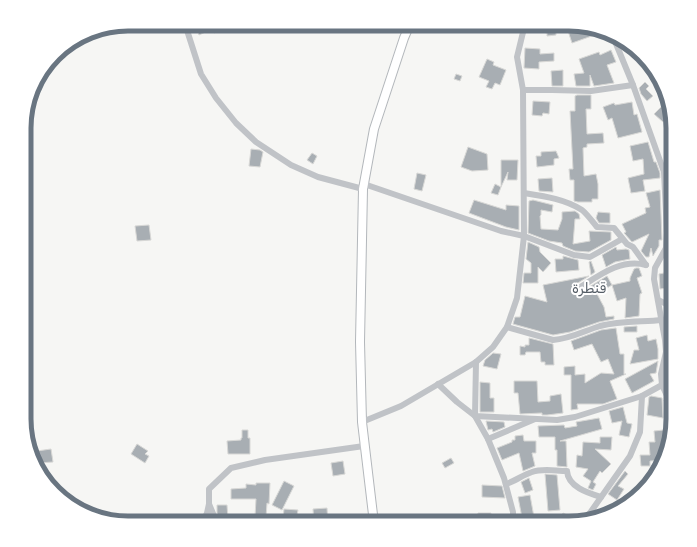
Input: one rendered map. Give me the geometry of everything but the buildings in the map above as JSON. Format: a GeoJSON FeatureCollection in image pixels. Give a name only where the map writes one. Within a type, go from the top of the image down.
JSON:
{"type":"FeatureCollection","features":[{"type":"Feature","properties":{"kind":"main road"},"geometry":{"type":"LineString","coordinates":[[373,516],[362,422],[360,342],[364,187],[374,129],[407,31]]}},
{"type":"Feature","properties":{"kind":"street"},"geometry":{"type":"LineString","coordinates":[[187,31],[201,74],[216,98],[236,123],[256,142],[291,165],[318,177],[364,187],[501,231],[524,236],[574,255],[590,257],[622,239]]}},
{"type":"Feature","properties":{"kind":"street"},"geometry":{"type":"LineString","coordinates":[[362,422],[401,406],[476,362],[493,347],[507,327],[517,298],[524,236],[523,90],[517,57],[523,31]]}},
{"type":"Feature","properties":{"kind":"street"},"geometry":{"type":"LineString","coordinates":[[616,43],[633,85],[664,172],[666,213]]}},
{"type":"Feature","properties":{"kind":"street"},"geometry":{"type":"LineString","coordinates":[[523,90],[591,91],[633,85]]}},
{"type":"Feature","properties":{"kind":"street"},"geometry":{"type":"LineString","coordinates":[[524,193],[558,200],[583,211],[597,227],[614,228],[622,239],[633,248],[646,265]]}},
{"type":"Feature","properties":{"kind":"street"},"geometry":{"type":"LineString","coordinates":[[666,254],[656,268],[654,279],[665,340],[666,352],[661,374],[662,385],[666,394]]}},
{"type":"Feature","properties":{"kind":"street"},"geometry":{"type":"LineString","coordinates":[[576,290],[618,266],[630,264],[646,265],[656,268]]}},
{"type":"Feature","properties":{"kind":"street"},"geometry":{"type":"LineString","coordinates":[[658,300],[666,304]]}},
{"type":"Feature","properties":{"kind":"street"},"geometry":{"type":"LineString","coordinates":[[507,327],[553,340],[559,340],[601,326],[662,320]]}},
{"type":"Feature","properties":{"kind":"street"},"geometry":{"type":"LineString","coordinates":[[475,416],[476,362]]}},
{"type":"Feature","properties":{"kind":"street"},"geometry":{"type":"LineString","coordinates":[[438,384],[475,416],[488,439],[506,484],[514,512],[514,516]]}},
{"type":"Feature","properties":{"kind":"street"},"geometry":{"type":"LineString","coordinates":[[475,416],[557,420],[575,417],[642,396],[662,385]]}},
{"type":"Feature","properties":{"kind":"street"},"geometry":{"type":"LineString","coordinates":[[589,514],[630,456],[640,432],[642,396]]}},
{"type":"Feature","properties":{"kind":"street"},"geometry":{"type":"LineString","coordinates":[[488,439],[536,419]]}},
{"type":"Feature","properties":{"kind":"street"},"geometry":{"type":"LineString","coordinates":[[206,516],[209,504],[209,489],[231,468],[265,460],[364,446]]}},
{"type":"Feature","properties":{"kind":"street"},"geometry":{"type":"LineString","coordinates":[[506,484],[531,472],[544,469],[567,471],[567,474],[573,484],[584,491],[601,497]]}},
{"type":"Feature","properties":{"kind":"street"},"geometry":{"type":"LineString","coordinates":[[209,504],[214,516]]}},
{"type":"Feature","properties":{"kind":"district","name":"قنطرة"},"geometry":{"type":"Point","coordinates":[589,288]}}]}
